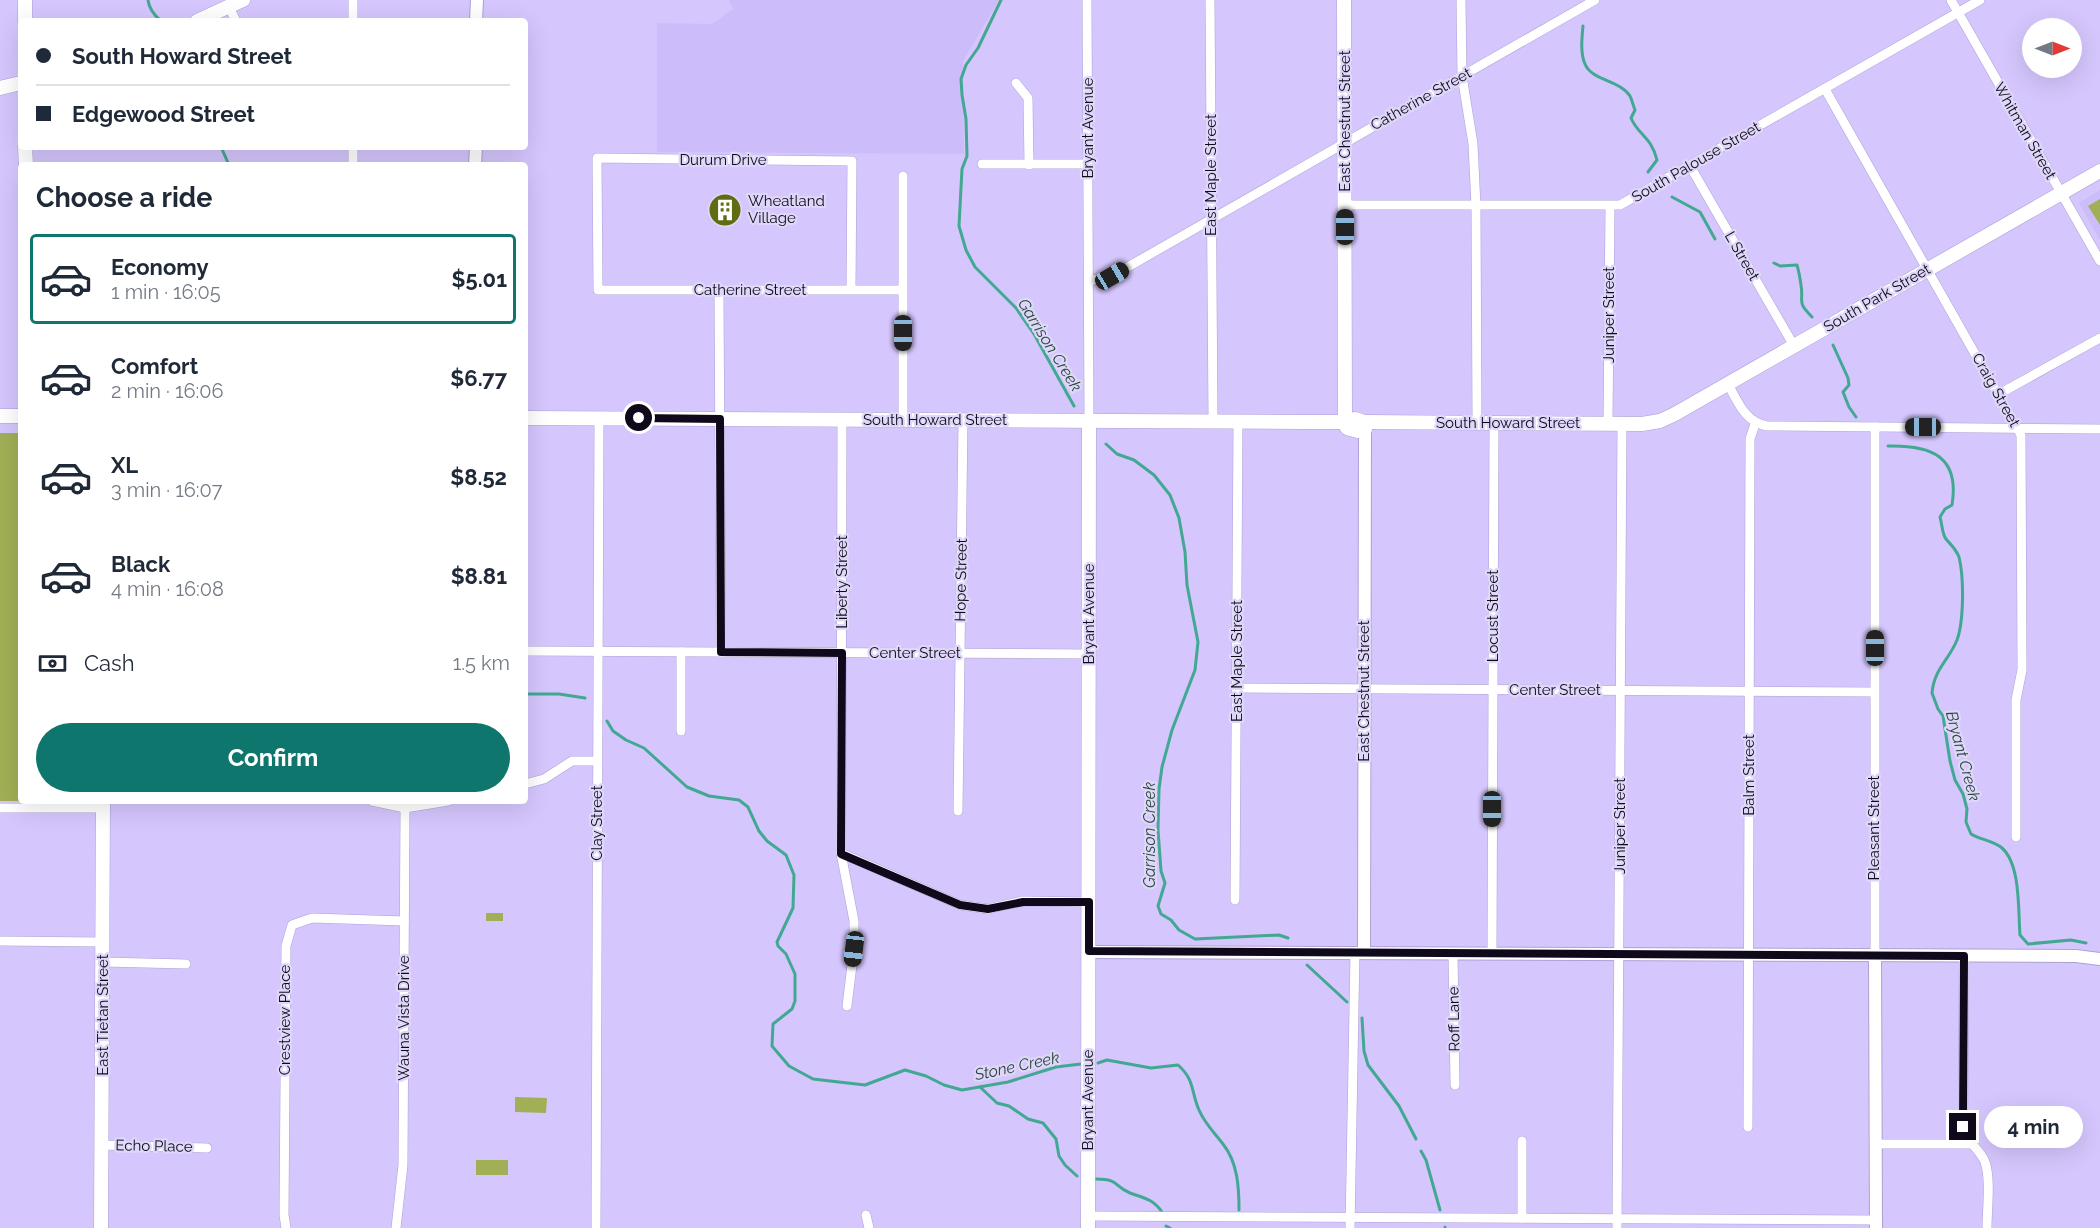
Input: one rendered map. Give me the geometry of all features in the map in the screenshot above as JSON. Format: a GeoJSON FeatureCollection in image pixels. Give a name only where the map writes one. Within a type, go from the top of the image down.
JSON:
{"type":"FeatureCollection","features":[{"type":"Feature","properties":{"kind":"main road"},"geometry":{"type":"LineString","coordinates":[[25,0],[25,18]]}},
{"type":"Feature","properties":{"kind":"main road"},"geometry":{"type":"LineString","coordinates":[[204,18],[243,0]]}},
{"type":"Feature","properties":{"kind":"main road","name":"East Chestnut Street"},"geometry":{"type":"LineString","coordinates":[[1344,0],[1345,422]]}},
{"type":"Feature","properties":{"kind":"main road"},"geometry":{"type":"LineString","coordinates":[[0,88],[18,84]]}},
{"type":"Feature","properties":{"kind":"main road","name":"South Park Street"},"geometry":{"type":"LineString","coordinates":[[1652,422],[1675,414],[2100,171]]}},
{"type":"Feature","properties":{"kind":"main road"},"geometry":{"type":"LineString","coordinates":[[0,416],[18,416]]}},
{"type":"Feature","properties":{"kind":"main road","name":"South Howard Street"},"geometry":{"type":"LineString","coordinates":[[528,418],[1345,422],[1347,428],[1358,432],[1365,426],[1381,422],[1652,422]]}},
{"type":"Feature","properties":{"kind":"main road","name":"Bryant Avenue"},"geometry":{"type":"LineString","coordinates":[[1088,1222],[1089,420]]}},
{"type":"Feature","properties":{"kind":"main road","name":"East Tietan Street"},"geometry":{"type":"LineString","coordinates":[[101,1228],[103,805]]}},
{"type":"Feature","properties":{"kind":"street"},"geometry":{"type":"LineString","coordinates":[[353,0],[353,18]]}},
{"type":"Feature","properties":{"kind":"street"},"geometry":{"type":"LineString","coordinates":[[476,18],[477,0]]}},
{"type":"Feature","properties":{"kind":"street","name":"Bryant Avenue"},"geometry":{"type":"LineString","coordinates":[[1087,0],[1089,420]]}},
{"type":"Feature","properties":{"kind":"street","name":"East Maple Street"},"geometry":{"type":"LineString","coordinates":[[1210,0],[1213,421]]}},
{"type":"Feature","properties":{"kind":"street"},"geometry":{"type":"LineString","coordinates":[[1461,0],[1462,76],[1473,144],[1476,206],[1477,423]]}},
{"type":"Feature","properties":{"kind":"street","name":"Catherine Street"},"geometry":{"type":"LineString","coordinates":[[1089,281],[1112,276],[1595,0]]}},
{"type":"Feature","properties":{"kind":"street","name":"Whitman Street"},"geometry":{"type":"LineString","coordinates":[[1951,0],[2100,261]]}},
{"type":"Feature","properties":{"kind":"street","name":"South Palouse Street"},"geometry":{"type":"LineString","coordinates":[[1345,205],[1610,207],[1627,202],[1980,0]]}},
{"type":"Feature","properties":{"kind":"street"},"geometry":{"type":"LineString","coordinates":[[229,7],[234,18]]}},
{"type":"Feature","properties":{"kind":"street"},"geometry":{"type":"LineString","coordinates":[[1016,83],[1028,98],[1029,165]]}},
{"type":"Feature","properties":{"kind":"street","name":"Craig Street"},"geometry":{"type":"LineString","coordinates":[[1825,89],[2019,428],[2022,441],[2022,670],[2016,700],[2016,837]]}},
{"type":"Feature","properties":{"kind":"street","name":"Durum Drive"},"geometry":{"type":"LineString","coordinates":[[597,290],[597,158],[852,161],[850,290]]}},
{"type":"Feature","properties":{"kind":"street"},"geometry":{"type":"LineString","coordinates":[[982,165],[1088,164]]}},
{"type":"Feature","properties":{"kind":"street","name":"L Street"},"geometry":{"type":"LineString","coordinates":[[1690,166],[1794,346]]}},
{"type":"Feature","properties":{"kind":"street"},"geometry":{"type":"LineString","coordinates":[[903,176],[903,420]]}},
{"type":"Feature","properties":{"kind":"street","name":"Juniper Street"},"geometry":{"type":"LineString","coordinates":[[1610,207],[1621,690],[1617,1223]]}},
{"type":"Feature","properties":{"kind":"street","name":"Catherine Street"},"geometry":{"type":"LineString","coordinates":[[597,290],[903,290]]}},
{"type":"Feature","properties":{"kind":"street"},"geometry":{"type":"LineString","coordinates":[[719,291],[721,652]]}},
{"type":"Feature","properties":{"kind":"street"},"geometry":{"type":"LineString","coordinates":[[2000,394],[2100,338]]}},
{"type":"Feature","properties":{"kind":"street"},"geometry":{"type":"LineString","coordinates":[[1728,384],[1745,414],[1755,424],[1767,426],[2100,429]]}},
{"type":"Feature","properties":{"kind":"street","name":"Clay Street"},"geometry":{"type":"LineString","coordinates":[[596,1228],[599,418]]}},
{"type":"Feature","properties":{"kind":"street","name":"Liberty Street"},"geometry":{"type":"LineString","coordinates":[[842,419],[841,854],[854,921],[854,949],[848,1006]]}},
{"type":"Feature","properties":{"kind":"street","name":"Hope Street"},"geometry":{"type":"LineString","coordinates":[[958,811],[963,420]]}},
{"type":"Feature","properties":{"kind":"street","name":"East Maple Street"},"geometry":{"type":"LineString","coordinates":[[1235,900],[1238,421]]}},
{"type":"Feature","properties":{"kind":"street","name":"Locust Street"},"geometry":{"type":"LineString","coordinates":[[1492,953],[1494,423]]}},
{"type":"Feature","properties":{"kind":"street","name":"Balm Street"},"geometry":{"type":"LineString","coordinates":[[1748,1127],[1750,439],[1755,424]]}},
{"type":"Feature","properties":{"kind":"street","name":"East Chestnut Street"},"geometry":{"type":"LineString","coordinates":[[1350,1228],[1360,952],[1365,426]]}},
{"type":"Feature","properties":{"kind":"street","name":"Pleasant Street"},"geometry":{"type":"LineString","coordinates":[[1875,427],[1876,1224]]}},
{"type":"Feature","properties":{"kind":"street","name":"Center Street"},"geometry":{"type":"LineString","coordinates":[[528,651],[1089,654]]}},
{"type":"Feature","properties":{"kind":"street"},"geometry":{"type":"LineString","coordinates":[[681,652],[681,731]]}},
{"type":"Feature","properties":{"kind":"street","name":"Center Street"},"geometry":{"type":"LineString","coordinates":[[1236,688],[1874,692]]}},
{"type":"Feature","properties":{"kind":"street"},"geometry":{"type":"LineString","coordinates":[[528,783],[544,779],[572,761],[597,761]]}},
{"type":"Feature","properties":{"kind":"street"},"geometry":{"type":"LineString","coordinates":[[386,804],[405,808],[430,804]]}},
{"type":"Feature","properties":{"kind":"street"},"geometry":{"type":"LineString","coordinates":[[0,808],[103,805]]}},
{"type":"Feature","properties":{"kind":"street","name":"Wauna Vista Drive"},"geometry":{"type":"LineString","coordinates":[[396,1228],[404,1165],[405,808]]}},
{"type":"Feature","properties":{"kind":"street"},"geometry":{"type":"LineString","coordinates":[[841,854],[960,905],[988,909],[1023,902],[1089,902]]}},
{"type":"Feature","properties":{"kind":"street","name":"Crestview Place"},"geometry":{"type":"LineString","coordinates":[[286,1228],[284,1215],[286,946],[292,925],[312,918],[404,921]]}},
{"type":"Feature","properties":{"kind":"street"},"geometry":{"type":"LineString","coordinates":[[0,940],[103,942]]}},
{"type":"Feature","properties":{"kind":"street"},"geometry":{"type":"LineString","coordinates":[[1089,951],[2076,956],[2100,958]]}},
{"type":"Feature","properties":{"kind":"street","name":"Roff Lane"},"geometry":{"type":"LineString","coordinates":[[1453,953],[1455,1085]]}},
{"type":"Feature","properties":{"kind":"street"},"geometry":{"type":"LineString","coordinates":[[1964,956],[1963,1127],[1966,1136],[1981,1154],[1986,1166],[1987,1228]]}},
{"type":"Feature","properties":{"kind":"street"},"geometry":{"type":"LineString","coordinates":[[103,963],[186,964]]}},
{"type":"Feature","properties":{"kind":"street"},"geometry":{"type":"LineString","coordinates":[[1522,1141],[1522,1218]]}},
{"type":"Feature","properties":{"kind":"street"},"geometry":{"type":"LineString","coordinates":[[1876,1144],[1972,1144]]}},
{"type":"Feature","properties":{"kind":"street","name":"Echo Place"},"geometry":{"type":"LineString","coordinates":[[101,1145],[207,1148]]}},
{"type":"Feature","properties":{"kind":"street"},"geometry":{"type":"LineString","coordinates":[[866,1215],[869,1228]]}},
{"type":"Feature","properties":{"kind":"street"},"geometry":{"type":"LineString","coordinates":[[1088,1222],[1350,1217],[1522,1218],[1617,1223],[1876,1224]]}},
{"type":"Feature","properties":{"kind":"shaded area"},"geometry":{"type":"Polygon","coordinates":[[[729,0],[999,0],[963,61],[964,154],[657,152],[657,23],[712,24],[733,9],[729,0]]]}},
{"type":"Feature","properties":{"kind":"shaded area"},"geometry":{"type":"Polygon","coordinates":[[[2100,190],[2100,240],[2079,203],[2100,190]]]}},
{"type":"Feature","properties":{"kind":"green space"},"geometry":{"type":"Polygon","coordinates":[[[2100,199],[2100,225],[2088,206],[2100,199]]]}},
{"type":"Feature","properties":{"kind":"green space"},"geometry":{"type":"Polygon","coordinates":[[[0,433],[18,433],[18,801],[0,801],[0,433]]]}},
{"type":"Feature","properties":{"kind":"green space"},"geometry":{"type":"Polygon","coordinates":[[[486,913],[503,913],[503,921],[486,921],[486,913]]]}},
{"type":"Feature","properties":{"kind":"green space"},"geometry":{"type":"Polygon","coordinates":[[[515,1097],[547,1098],[546,1113],[515,1112],[515,1097]]]}},
{"type":"Feature","properties":{"kind":"green space"},"geometry":{"type":"Polygon","coordinates":[[[476,1160],[508,1160],[508,1175],[476,1175],[476,1160]]]}},
{"type":"Feature","properties":{"kind":"waterway","name":"Stone Creek"},"geometry":{"type":"LineString","coordinates":[[148,0],[152,12],[158,18]]}},
{"type":"Feature","properties":{"kind":"waterway","name":"Garrison Creek"},"geometry":{"type":"LineString","coordinates":[[1001,0],[978,48],[966,65],[961,79],[966,119],[967,156],[962,169],[959,226],[966,250],[975,267],[1016,308],[1034,334],[1074,406]]}},
{"type":"Feature","properties":{"kind":"waterway","name":"Bryant Creek"},"geometry":{"type":"LineString","coordinates":[[1583,26],[1582,55],[1585,64],[1594,74],[1620,87],[1631,98],[1635,110],[1631,118],[1648,141],[1657,160],[1648,172]]}},
{"type":"Feature","properties":{"kind":"waterway","name":"Stone Creek"},"geometry":{"type":"LineString","coordinates":[[222,150],[228,162]]}},
{"type":"Feature","properties":{"kind":"waterway","name":"Bryant Creek"},"geometry":{"type":"LineString","coordinates":[[1672,197],[1700,212],[1715,239]]}},
{"type":"Feature","properties":{"kind":"waterway","name":"Bryant Creek"},"geometry":{"type":"LineString","coordinates":[[1774,263],[1780,266],[1797,265],[1802,305],[1812,317]]}},
{"type":"Feature","properties":{"kind":"waterway","name":"Bryant Creek"},"geometry":{"type":"LineString","coordinates":[[1833,345],[1848,378],[1849,385],[1843,392],[1856,417]]}},
{"type":"Feature","properties":{"kind":"waterway","name":"Garrison Creek"},"geometry":{"type":"LineString","coordinates":[[1106,444],[1117,454],[1134,460],[1154,475],[1170,495],[1179,518],[1185,552],[1187,585],[1198,642],[1195,670],[1172,730],[1162,767],[1158,830],[1161,871],[1165,883],[1158,906],[1161,914],[1171,920],[1179,930],[1195,939],[1279,935],[1288,938]]}},
{"type":"Feature","properties":{"kind":"waterway","name":"Bryant Creek"},"geometry":{"type":"LineString","coordinates":[[1888,446],[1903,446],[1929,451],[1947,465],[1951,475],[1952,505],[1945,509],[1940,517],[1945,537],[1959,557],[1962,576],[1962,611],[1957,640],[1936,677],[1932,693],[1943,716],[1950,761],[1967,809],[1966,822],[1971,834],[2002,848],[2013,865],[2020,935],[2028,944],[2071,940],[2086,943]]}},
{"type":"Feature","properties":{"kind":"waterway","name":"Stone Creek"},"geometry":{"type":"LineString","coordinates":[[528,694],[559,694],[585,698]]}},
{"type":"Feature","properties":{"kind":"waterway","name":"Stone Creek"},"geometry":{"type":"LineString","coordinates":[[607,721],[613,731],[644,748],[687,787],[709,796],[739,800],[748,807],[759,831],[767,841],[786,855],[794,875],[793,908],[777,942],[786,954],[795,974],[795,1001],[792,1009],[773,1024],[772,1046],[789,1066],[813,1079],[865,1085],[905,1070],[962,1090],[1008,1082],[1056,1067],[1081,1064]]}},
{"type":"Feature","properties":{"kind":"waterway","name":"Garrison Creek"},"geometry":{"type":"LineString","coordinates":[[1307,965],[1347,1002]]}},
{"type":"Feature","properties":{"kind":"waterway","name":"Garrison Creek"},"geometry":{"type":"LineString","coordinates":[[1362,1018],[1364,1051],[1368,1065],[1399,1106],[1416,1139]]}},
{"type":"Feature","properties":{"kind":"waterway","name":"Stone Creek"},"geometry":{"type":"LineString","coordinates":[[1098,1063],[1107,1060],[1151,1068],[1178,1065],[1190,1081],[1201,1115],[1232,1159],[1238,1184],[1239,1210]]}},
{"type":"Feature","properties":{"kind":"waterway"},"geometry":{"type":"LineString","coordinates":[[980,1087],[997,1103],[1009,1106],[1028,1119],[1043,1123],[1056,1139],[1059,1156],[1077,1176]]}},
{"type":"Feature","properties":{"kind":"waterway","name":"Garrison Creek"},"geometry":{"type":"LineString","coordinates":[[1421,1151],[1426,1160],[1440,1210]]}},
{"type":"Feature","properties":{"kind":"waterway"},"geometry":{"type":"LineString","coordinates":[[1096,1179],[1113,1182],[1130,1193],[1152,1202],[1162,1212]]}},
{"type":"Feature","properties":{"kind":"waterway"},"geometry":{"type":"LineString","coordinates":[[1166,1226],[1170,1228]]}},
{"type":"Feature","properties":{"kind":"place","name":"Wheatland Village"},"geometry":{"type":"Point","coordinates":[725,210]}},
{"type":"Feature","properties":{"kind":"route"},"geometry":{"type":"LineString","coordinates":[[639,418],[720,419],[721,652],[842,653],[841,854],[960,905],[988,909],[1023,902],[1089,902],[1089,951],[1964,956],[1963,1127]]}}]}
